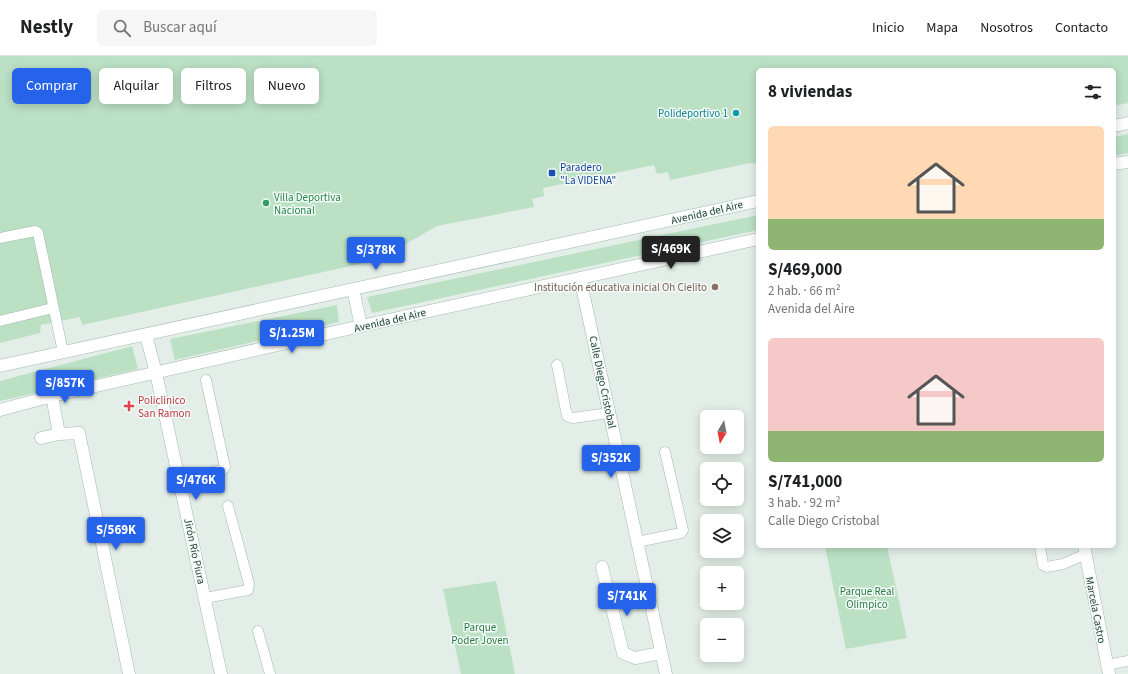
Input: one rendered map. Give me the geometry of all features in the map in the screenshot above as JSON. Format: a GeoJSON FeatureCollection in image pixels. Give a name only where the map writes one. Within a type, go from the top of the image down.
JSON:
{"type":"FeatureCollection","features":[{"type":"Feature","properties":{"kind":"main road"},"geometry":{"type":"LineString","coordinates":[[1116,126],[1128,123]]}},
{"type":"Feature","properties":{"kind":"main road"},"geometry":{"type":"LineString","coordinates":[[1116,164],[1128,162]]}},
{"type":"Feature","properties":{"kind":"main road","name":"Avenida del Aire"},"geometry":{"type":"LineString","coordinates":[[0,366],[756,201]]}},
{"type":"Feature","properties":{"kind":"main road","name":"Avenida del Aire"},"geometry":{"type":"LineString","coordinates":[[0,410],[52,396],[361,326],[756,239]]}},
{"type":"Feature","properties":{"kind":"main road","name":"Calle Diego Cristobal"},"geometry":{"type":"LineString","coordinates":[[580,278],[666,674]]}},
{"type":"Feature","properties":{"kind":"main road"},"geometry":{"type":"LineString","coordinates":[[353,289],[361,326]]}},
{"type":"Feature","properties":{"kind":"main road","name":"Jirón Río Piura"},"geometry":{"type":"LineString","coordinates":[[146,335],[156,373],[221,674]]}},
{"type":"Feature","properties":{"kind":"main road"},"geometry":{"type":"LineString","coordinates":[[52,396],[59,434]]}},
{"type":"Feature","properties":{"kind":"main road"},"geometry":{"type":"LineString","coordinates":[[41,438],[59,434],[79,433],[130,674]]}},
{"type":"Feature","properties":{"kind":"main road","name":"Marcela Castro"},"geometry":{"type":"LineString","coordinates":[[1085,550],[1108,670]]}},
{"type":"Feature","properties":{"kind":"main road"},"geometry":{"type":"LineString","coordinates":[[602,567],[623,653],[635,658],[661,653]]}},
{"type":"Feature","properties":{"kind":"lane"},"geometry":{"type":"LineString","coordinates":[[0,238],[35,231],[38,233],[53,308],[64,352]]}},
{"type":"Feature","properties":{"kind":"lane"},"geometry":{"type":"LineString","coordinates":[[0,321],[53,308]]}},
{"type":"Feature","properties":{"kind":"lane"},"geometry":{"type":"LineString","coordinates":[[557,365],[567,416],[573,418],[609,412]]}},
{"type":"Feature","properties":{"kind":"lane"},"geometry":{"type":"LineString","coordinates":[[179,479],[223,470],[225,467],[206,380]]}},
{"type":"Feature","properties":{"kind":"lane"},"geometry":{"type":"LineString","coordinates":[[637,542],[681,533],[684,530],[665,452]]}},
{"type":"Feature","properties":{"kind":"lane"},"geometry":{"type":"LineString","coordinates":[[205,598],[248,590],[249,584],[228,506]]}},
{"type":"Feature","properties":{"kind":"lane"},"geometry":{"type":"LineString","coordinates":[[1040,548],[1043,565],[1047,567],[1063,564],[1085,550]]}},
{"type":"Feature","properties":{"kind":"lane"},"geometry":{"type":"LineString","coordinates":[[258,631],[270,674]]}},
{"type":"Feature","properties":{"kind":"lane"},"geometry":{"type":"LineString","coordinates":[[1108,670],[1128,661]]}},
{"type":"Feature","properties":{"kind":"green space","name":"Villa Deportiva Nacional"},"geometry":{"type":"Polygon","coordinates":[[[0,56],[1128,56],[1128,103],[1116,106],[1116,68],[756,68],[756,164],[750,163],[670,180],[668,172],[657,174],[654,165],[543,188],[544,196],[532,199],[534,207],[437,226],[378,260],[82,325],[80,317],[41,325],[40,333],[0,343],[0,56]]]}},
{"type":"Feature","properties":{"kind":"green space"},"geometry":{"type":"Polygon","coordinates":[[[1128,134],[1128,153],[1116,156],[1116,137],[1128,134]]]}},
{"type":"Feature","properties":{"kind":"green space"},"geometry":{"type":"Polygon","coordinates":[[[756,215],[756,230],[372,313],[367,297],[756,215]]]}},
{"type":"Feature","properties":{"kind":"green space"},"geometry":{"type":"Polygon","coordinates":[[[337,305],[339,322],[175,360],[170,339],[337,305]]]}},
{"type":"Feature","properties":{"kind":"green space"},"geometry":{"type":"Polygon","coordinates":[[[132,346],[138,369],[0,401],[0,381],[132,346]]]}},
{"type":"Feature","properties":{"kind":"green space","name":"Parque Real Olimpico"},"geometry":{"type":"Polygon","coordinates":[[[825,548],[887,548],[907,638],[846,649],[825,548]]]}},
{"type":"Feature","properties":{"kind":"green space","name":"Parque Poder Joven"},"geometry":{"type":"Polygon","coordinates":[[[496,581],[515,674],[461,674],[443,589],[496,581]]]}},
{"type":"Feature","properties":{"kind":"place","name":"Polideportivo 1"},"geometry":{"type":"Point","coordinates":[736,113]}},
{"type":"Feature","properties":{"kind":"place","name":"Paradero \"La VIDENA\""},"geometry":{"type":"Point","coordinates":[552,173]}},
{"type":"Feature","properties":{"kind":"place","name":"Villa Deportiva Nacional"},"geometry":{"type":"Point","coordinates":[266,203]}},
{"type":"Feature","properties":{"kind":"place","name":"Institución educativa inicial Oh Cielito"},"geometry":{"type":"Point","coordinates":[715,287]}},
{"type":"Feature","properties":{"kind":"place","name":"Policlinico San Ramon"},"geometry":{"type":"Point","coordinates":[129,406]}}]}
